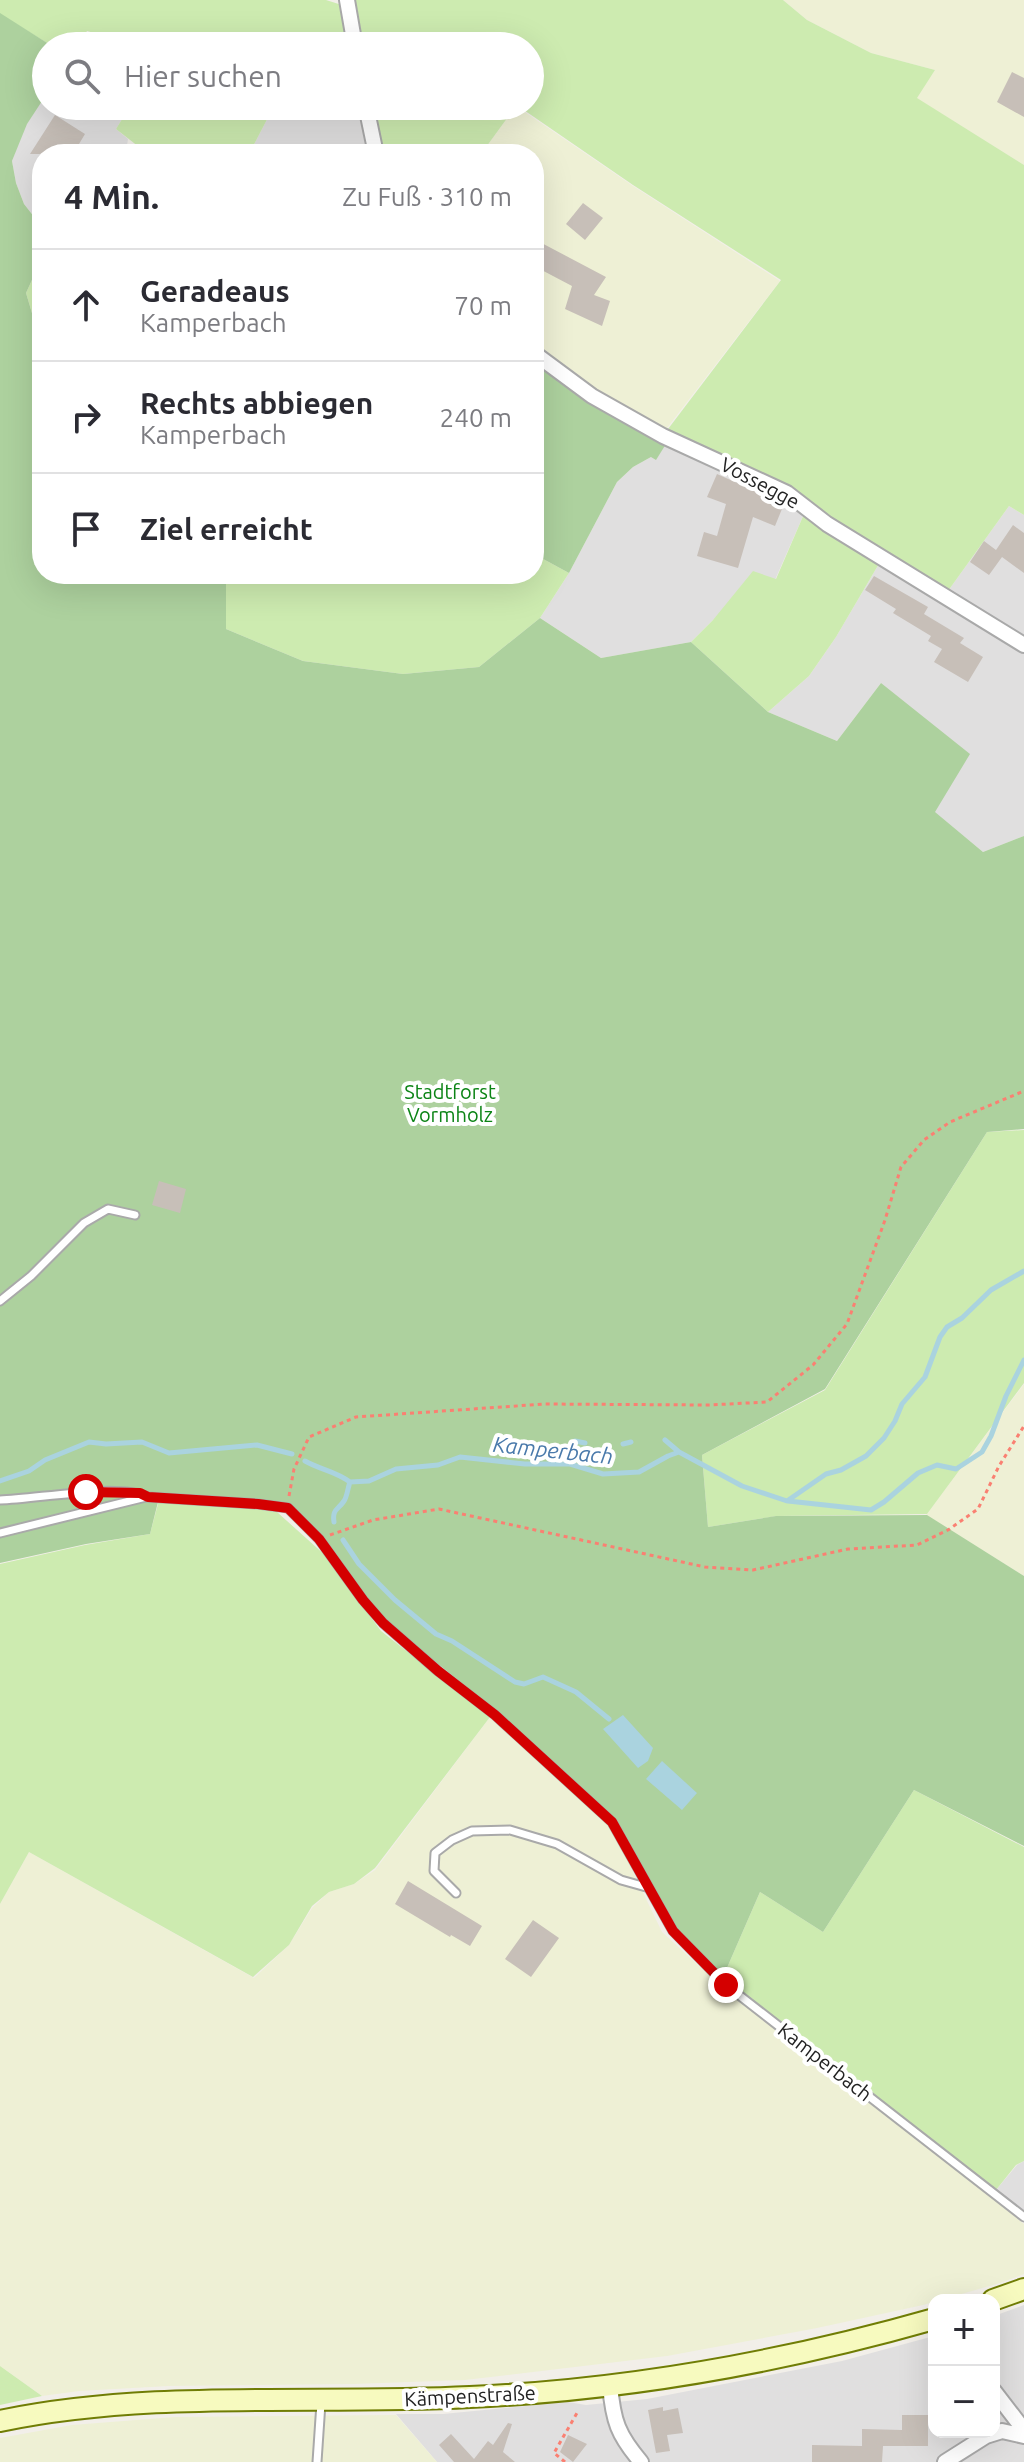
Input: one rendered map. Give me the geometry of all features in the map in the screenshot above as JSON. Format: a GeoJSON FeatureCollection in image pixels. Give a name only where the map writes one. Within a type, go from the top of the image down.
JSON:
{"type":"FeatureCollection","features":[{"type":"Feature","properties":{"kind":"street"},"geometry":{"type":"LineString","coordinates":[[347,0],[353,32]]}},
{"type":"Feature","properties":{"kind":"street"},"geometry":{"type":"LineString","coordinates":[[369,120],[374,144]]}},
{"type":"Feature","properties":{"kind":"street","name":"Vossegge"},"geometry":{"type":"LineString","coordinates":[[544,360],[592,396],[663,436],[787,493],[827,524],[1024,645]]}},
{"type":"Feature","properties":{"kind":"street"},"geometry":{"type":"LineString","coordinates":[[1000,2298],[1024,2289]]}},
{"type":"Feature","properties":{"kind":"street","name":"Kämpenstraße"},"geometry":{"type":"LineString","coordinates":[[0,2421],[94,2406],[472,2397],[610,2385],[796,2355],[928,2321]]}},
{"type":"Feature","properties":{"kind":"street"},"geometry":{"type":"LineString","coordinates":[[610,2385],[614,2421],[622,2439],[641,2462]]}},
{"type":"Feature","properties":{"kind":"street"},"geometry":{"type":"LineString","coordinates":[[1000,2399],[1024,2433]]}},
{"type":"Feature","properties":{"kind":"street"},"geometry":{"type":"LineString","coordinates":[[945,2462],[986,2436],[1002,2431],[1024,2433]]}},
{"type":"Feature","properties":{"kind":"lane"},"geometry":{"type":"LineString","coordinates":[[0,1301],[31,1276],[84,1223],[108,1209],[135,1215]]}},
{"type":"Feature","properties":{"kind":"lane"},"geometry":{"type":"LineString","coordinates":[[0,1500],[86,1492],[140,1493],[148,1497]]}},
{"type":"Feature","properties":{"kind":"lane"},"geometry":{"type":"LineString","coordinates":[[0,1533],[148,1497],[288,1508]]}},
{"type":"Feature","properties":{"kind":"lane","name":"Kamperbach"},"geometry":{"type":"LineString","coordinates":[[288,1508],[319,1539],[383,1623],[495,1715],[612,1822],[673,1931],[726,1985],[1024,2217]]}},
{"type":"Feature","properties":{"kind":"lane"},"geometry":{"type":"LineString","coordinates":[[456,1893],[434,1871],[435,1853],[452,1840],[472,1831],[497,1830],[510,1830],[557,1844],[621,1880],[646,1887]]}},
{"type":"Feature","properties":{"kind":"lane"},"geometry":{"type":"LineString","coordinates":[[317,2462],[321,2401]]}},
{"type":"Feature","properties":{"kind":"path"},"geometry":{"type":"LineString","coordinates":[[288,1508],[294,1469],[309,1437],[356,1417],[545,1404],[709,1405],[767,1402],[813,1365],[847,1324],[901,1167],[924,1140],[950,1122],[1024,1091]]}},
{"type":"Feature","properties":{"kind":"path"},"geometry":{"type":"LineString","coordinates":[[319,1539],[373,1520],[439,1509],[705,1567],[753,1570],[848,1549],[917,1545],[948,1530],[978,1509],[999,1466],[1024,1426]]}},
{"type":"Feature","properties":{"kind":"path"},"geometry":{"type":"LineString","coordinates":[[565,2462],[554,2453],[577,2413]]}},
{"type":"Feature","properties":{"kind":"shaded area"},"geometry":{"type":"Polygon","coordinates":[[[32,115],[32,120],[121,120],[116,129],[128,139],[127,144],[32,144],[32,214],[24,204],[16,183],[12,161],[32,115]]]}},
{"type":"Feature","properties":{"kind":"shaded area"},"geometry":{"type":"Polygon","coordinates":[[[267,120],[363,120],[367,144],[254,144],[267,120]]]}},
{"type":"Feature","properties":{"kind":"shaded area"},"geometry":{"type":"Polygon","coordinates":[[[666,444],[785,497],[804,514],[775,580],[713,620],[691,642],[601,658],[540,618],[569,573],[617,482],[666,444]]]}},
{"type":"Feature","properties":{"kind":"shaded area"},"geometry":{"type":"Polygon","coordinates":[[[1009,506],[1024,515],[1024,638],[948,591],[1009,506]]]}},
{"type":"Feature","properties":{"kind":"shaded area"},"geometry":{"type":"Polygon","coordinates":[[[880,562],[1024,652],[1024,836],[983,852],[934,812],[881,683],[837,741],[768,712],[809,676],[880,562]]]}},
{"type":"Feature","properties":{"kind":"shaded area"},"geometry":{"type":"Polygon","coordinates":[[[1024,2161],[1024,2211],[996,2190],[1024,2161]]]}},
{"type":"Feature","properties":{"kind":"shaded area"},"geometry":{"type":"Polygon","coordinates":[[[1024,2305],[1024,2462],[437,2462],[396,2414],[443,2414],[568,2402],[586,2405],[647,2399],[842,2361],[928,2338],[928,2438],[1000,2438],[1000,2314],[1024,2305]]]}},
{"type":"Feature","properties":{"kind":"green space"},"geometry":{"type":"Polygon","coordinates":[[[0,0],[326,0],[345,6],[348,32],[32,34],[0,14],[0,0]]]}},
{"type":"Feature","properties":{"kind":"green space"},"geometry":{"type":"Polygon","coordinates":[[[353,0],[783,0],[807,20],[871,53],[935,70],[917,98],[1024,165],[1024,515],[1009,506],[948,591],[665,433],[781,280],[538,120],[544,120],[544,32],[358,32],[353,0]]]}},
{"type":"Feature","properties":{"kind":"green space"},"geometry":{"type":"Polygon","coordinates":[[[783,0],[1024,0],[1024,165],[916,98],[935,70],[871,53],[807,20],[783,0]]]}},
{"type":"Feature","properties":{"kind":"green space","name":"Stadtforst Vormholz"},"geometry":{"type":"Polygon","coordinates":[[[0,13],[32,33],[32,116],[12,161],[16,183],[24,204],[32,214],[32,280],[26,293],[32,313],[32,584],[226,584],[226,629],[303,661],[403,674],[479,667],[540,618],[601,658],[691,642],[768,712],[837,741],[881,683],[970,754],[935,812],[983,852],[1024,836],[1024,1129],[987,1132],[825,1389],[702,1455],[708,1527],[776,1516],[927,1515],[1024,1576],[1024,1846],[914,1790],[823,1932],[760,1892],[723,1977],[679,1934],[615,1820],[499,1713],[386,1622],[319,1534],[287,1504],[160,1494],[150,1534],[0,1563],[0,13]]]}},
{"type":"Feature","properties":{"kind":"green space"},"geometry":{"type":"Polygon","coordinates":[[[121,120],[267,120],[254,144],[135,144],[116,129],[121,120]]]}},
{"type":"Feature","properties":{"kind":"green space"},"geometry":{"type":"Polygon","coordinates":[[[373,120],[506,120],[488,144],[378,144],[373,120]]]}},
{"type":"Feature","properties":{"kind":"green space"},"geometry":{"type":"Polygon","coordinates":[[[506,120],[536,120],[780,281],[664,432],[544,356],[544,144],[488,144],[506,120]]]}},
{"type":"Feature","properties":{"kind":"green space"},"geometry":{"type":"Polygon","coordinates":[[[32,280],[32,313],[26,293],[32,280]]]}},
{"type":"Feature","properties":{"kind":"green space"},"geometry":{"type":"Polygon","coordinates":[[[544,368],[666,444],[656,460],[651,457],[633,467],[617,482],[569,573],[544,559],[544,368]]]}},
{"type":"Feature","properties":{"kind":"green space"},"geometry":{"type":"Polygon","coordinates":[[[804,514],[880,562],[809,676],[768,712],[691,642],[753,571],[776,579],[804,514]]]}},
{"type":"Feature","properties":{"kind":"green space"},"geometry":{"type":"Polygon","coordinates":[[[544,559],[569,573],[540,618],[479,667],[403,674],[303,661],[226,629],[226,584],[544,584],[544,559]]]}},
{"type":"Feature","properties":{"kind":"green space"},"geometry":{"type":"Polygon","coordinates":[[[1024,1130],[1024,1383],[927,1514],[777,1516],[708,1527],[702,1455],[825,1390],[987,1132],[1024,1130]]]}},
{"type":"Feature","properties":{"kind":"green space"},"geometry":{"type":"Polygon","coordinates":[[[1024,1384],[1024,1576],[926,1515],[1024,1384]]]}},
{"type":"Feature","properties":{"kind":"green space"},"geometry":{"type":"Polygon","coordinates":[[[159,1500],[277,1512],[326,1556],[381,1631],[490,1717],[375,1868],[354,1884],[329,1892],[312,1906],[289,1945],[253,1977],[29,1852],[0,1904],[0,1564],[150,1534],[159,1500]]]}},
{"type":"Feature","properties":{"kind":"green space"},"geometry":{"type":"Polygon","coordinates":[[[490,1717],[610,1824],[662,1932],[770,2026],[1024,2224],[1024,2274],[962,2294],[928,2294],[928,2304],[923,2305],[667,2356],[465,2380],[169,2386],[42,2396],[0,2366],[0,1904],[29,1852],[254,1978],[289,1945],[312,1908],[329,1892],[354,1884],[375,1870],[490,1717]]]}},
{"type":"Feature","properties":{"kind":"green space"},"geometry":{"type":"Polygon","coordinates":[[[914,1790],[1024,1847],[1024,2161],[1016,2165],[996,2190],[723,1977],[760,1892],[823,1932],[914,1790]]]}},
{"type":"Feature","properties":{"kind":"green space"},"geometry":{"type":"Polygon","coordinates":[[[0,2366],[42,2396],[0,2405],[0,2366]]]}},
{"type":"Feature","properties":{"kind":"green space"},"geometry":{"type":"Polygon","coordinates":[[[396,2415],[437,2462],[0,2462],[0,2438],[72,2425],[175,2417],[396,2415]]]}},
{"type":"Feature","properties":{"kind":"water"},"geometry":{"type":"Polygon","coordinates":[[[623,1715],[653,1748],[648,1761],[638,1768],[603,1729],[623,1715]]]}},
{"type":"Feature","properties":{"kind":"water"},"geometry":{"type":"Polygon","coordinates":[[[662,1761],[697,1793],[682,1810],[646,1779],[662,1761]]]}},
{"type":"Feature","properties":{"kind":"building"},"geometry":{"type":"Polygon","coordinates":[[[1012,72],[1024,78],[1024,117],[997,102],[1012,72]]]}},
{"type":"Feature","properties":{"kind":"building"},"geometry":{"type":"Polygon","coordinates":[[[52,120],[63,120],[85,134],[79,144],[36,144],[52,120]]]}},
{"type":"Feature","properties":{"kind":"building"},"geometry":{"type":"Polygon","coordinates":[[[583,203],[603,218],[585,240],[566,224],[583,203]]]}},
{"type":"Feature","properties":{"kind":"building"},"geometry":{"type":"Polygon","coordinates":[[[544,244],[606,277],[594,295],[610,301],[602,326],[565,309],[572,286],[544,271],[544,244]]]}},
{"type":"Feature","properties":{"kind":"building"},"geometry":{"type":"Polygon","coordinates":[[[717,474],[784,504],[775,526],[753,517],[738,568],[697,556],[704,532],[717,536],[726,504],[707,497],[717,474]]]}},
{"type":"Feature","properties":{"kind":"building"},"geometry":{"type":"Polygon","coordinates":[[[1013,525],[1024,533],[1024,573],[1002,557],[989,575],[970,562],[984,541],[996,550],[1013,525]]]}},
{"type":"Feature","properties":{"kind":"building"},"geometry":{"type":"Polygon","coordinates":[[[874,576],[928,607],[924,614],[964,638],[960,643],[983,657],[968,682],[934,662],[942,649],[928,641],[931,636],[893,613],[896,609],[865,590],[874,576]]]}},
{"type":"Feature","properties":{"kind":"building"},"geometry":{"type":"Polygon","coordinates":[[[159,1181],[186,1189],[180,1213],[152,1205],[159,1181]]]}},
{"type":"Feature","properties":{"kind":"building"},"geometry":{"type":"Polygon","coordinates":[[[408,1881],[482,1926],[470,1946],[395,1904],[408,1881]]]}},
{"type":"Feature","properties":{"kind":"building"},"geometry":{"type":"Polygon","coordinates":[[[533,1920],[559,1938],[531,1977],[505,1959],[533,1920]]]}},
{"type":"Feature","properties":{"kind":"building"},"geometry":{"type":"Polygon","coordinates":[[[663,2407],[663,2411],[678,2408],[683,2433],[667,2435],[670,2451],[656,2453],[648,2410],[663,2407]]]}},
{"type":"Feature","properties":{"kind":"building"},"geometry":{"type":"Polygon","coordinates":[[[902,2415],[928,2415],[928,2446],[883,2446],[882,2462],[812,2462],[812,2445],[862,2446],[862,2429],[902,2430],[902,2415]]]}},
{"type":"Feature","properties":{"kind":"building"},"geometry":{"type":"Polygon","coordinates":[[[508,2423],[512,2424],[503,2452],[515,2462],[454,2462],[439,2445],[451,2434],[474,2459],[488,2441],[493,2445],[508,2423]]]}},
{"type":"Feature","properties":{"kind":"building"},"geometry":{"type":"Polygon","coordinates":[[[568,2435],[587,2444],[573,2462],[560,2452],[568,2435]]]}},
{"type":"Feature","properties":{"kind":"waterway","name":"Kamperbach"},"geometry":{"type":"LineString","coordinates":[[305,1461],[350,1482],[369,1481],[396,1469],[438,1465],[460,1457],[525,1464],[570,1464],[603,1474],[639,1472],[679,1452],[742,1486],[787,1501],[826,1474],[841,1470],[866,1456],[884,1438],[902,1404],[925,1377],[947,1327],[962,1318],[991,1290],[1024,1271]]}},
{"type":"Feature","properties":{"kind":"waterway"},"geometry":{"type":"LineString","coordinates":[[788,1501],[871,1510],[918,1473],[937,1465],[956,1469],[982,1452],[1024,1360]]}},
{"type":"Feature","properties":{"kind":"waterway"},"geometry":{"type":"LineString","coordinates":[[665,1440],[679,1452]]}},
{"type":"Feature","properties":{"kind":"waterway"},"geometry":{"type":"LineString","coordinates":[[575,1441],[585,1443]]}},
{"type":"Feature","properties":{"kind":"waterway","name":"Kamperbach"},"geometry":{"type":"LineString","coordinates":[[0,1481],[29,1471],[45,1460],[89,1442],[142,1442],[169,1453],[257,1445],[292,1454]]}},
{"type":"Feature","properties":{"kind":"waterway"},"geometry":{"type":"LineString","coordinates":[[623,1444],[631,1442]]}},
{"type":"Feature","properties":{"kind":"waterway"},"geometry":{"type":"LineString","coordinates":[[334,1522],[335,1512],[345,1499],[350,1482]]}},
{"type":"Feature","properties":{"kind":"waterway"},"geometry":{"type":"LineString","coordinates":[[343,1540],[359,1564],[395,1600],[436,1634],[515,1682],[524,1684],[543,1677],[576,1692],[609,1719]]}},
{"type":"Feature","properties":{"kind":"route"},"geometry":{"type":"LineString","coordinates":[[86,1492],[140,1493],[148,1497],[288,1508],[319,1539],[383,1623],[495,1715],[612,1822],[673,1931],[726,1985]]}}]}
